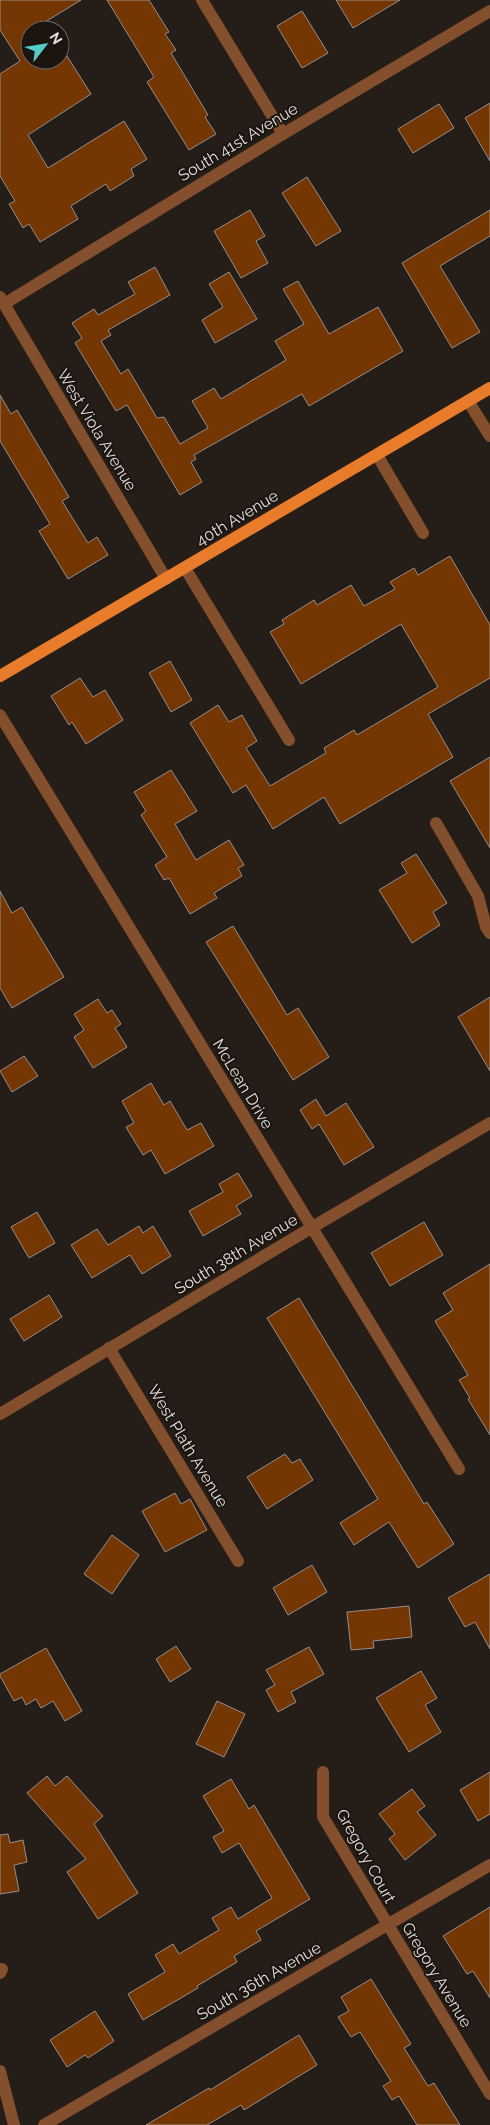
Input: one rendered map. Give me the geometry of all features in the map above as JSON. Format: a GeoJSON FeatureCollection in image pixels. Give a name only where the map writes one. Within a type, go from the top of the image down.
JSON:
{"type":"FeatureCollection","features":[{"type":"Feature","properties":{"kind":"main road","name":"40th Avenue"},"geometry":{"type":"LineString","coordinates":[[0,676],[490,388]]}},
{"type":"Feature","properties":{"kind":"street"},"geometry":{"type":"LineString","coordinates":[[202,0],[283,134]]}},
{"type":"Feature","properties":{"kind":"street","name":"South 41st Avenue"},"geometry":{"type":"LineString","coordinates":[[2,301],[490,11]]}},
{"type":"Feature","properties":{"kind":"street","name":"West Viola Avenue"},"geometry":{"type":"LineString","coordinates":[[2,301],[166,579]]}},
{"type":"Feature","properties":{"kind":"street"},"geometry":{"type":"LineString","coordinates":[[468,400],[490,436]]}},
{"type":"Feature","properties":{"kind":"street"},"geometry":{"type":"LineString","coordinates":[[377,455],[423,533]]}},
{"type":"Feature","properties":{"kind":"street"},"geometry":{"type":"LineString","coordinates":[[185,568],[289,740]]}},
{"type":"Feature","properties":{"kind":"street","name":"McLean Drive"},"geometry":{"type":"LineString","coordinates":[[0,715],[459,1469]]}},
{"type":"Feature","properties":{"kind":"street"},"geometry":{"type":"LineString","coordinates":[[436,823],[478,896],[486,927],[490,933]]}},
{"type":"Feature","properties":{"kind":"street","name":"South 38th Avenue"},"geometry":{"type":"LineString","coordinates":[[0,1414],[490,1123]]}},
{"type":"Feature","properties":{"kind":"street","name":"West Plath Avenue"},"geometry":{"type":"LineString","coordinates":[[110,1348],[238,1561]]}},
{"type":"Feature","properties":{"kind":"street","name":"Gregory Court"},"geometry":{"type":"LineString","coordinates":[[323,1772],[322,1817],[387,1924]]}},
{"type":"Feature","properties":{"kind":"street","name":"South 36th Avenue"},"geometry":{"type":"LineString","coordinates":[[44,2125],[490,1865]]}},
{"type":"Feature","properties":{"kind":"street","name":"Gregory Avenue"},"geometry":{"type":"LineString","coordinates":[[387,1924],[490,2094]]}},
{"type":"Feature","properties":{"kind":"street"},"geometry":{"type":"LineString","coordinates":[[0,2071],[14,2125]]}},
{"type":"Feature","properties":{"kind":"building"},"geometry":{"type":"Polygon","coordinates":[[[0,0],[81,0],[48,20],[20,20],[20,61],[0,30],[0,0]]]}},
{"type":"Feature","properties":{"kind":"building"},"geometry":{"type":"Polygon","coordinates":[[[107,0],[149,0],[169,32],[165,34],[176,50],[171,53],[208,115],[205,117],[216,134],[189,150],[147,82],[154,77],[107,0]]]}},
{"type":"Feature","properties":{"kind":"building"},"geometry":{"type":"Polygon","coordinates":[[[336,0],[400,0],[353,28],[336,0]]]}},
{"type":"Feature","properties":{"kind":"building"},"geometry":{"type":"Polygon","coordinates":[[[302,11],[328,53],[302,68],[277,26],[302,11]]]}},
{"type":"Feature","properties":{"kind":"building"},"geometry":{"type":"Polygon","coordinates":[[[20,61],[20,70],[70,70],[70,61],[91,94],[28,135],[48,168],[124,121],[147,159],[131,169],[134,176],[110,191],[106,184],[71,206],[78,219],[40,242],[29,224],[23,228],[9,204],[15,201],[0,176],[0,74],[20,61]]]}},
{"type":"Feature","properties":{"kind":"building"},"geometry":{"type":"Polygon","coordinates":[[[490,103],[490,161],[465,118],[490,103]]]}},
{"type":"Feature","properties":{"kind":"building"},"geometry":{"type":"Polygon","coordinates":[[[439,104],[454,128],[413,153],[398,129],[439,104]]]}},
{"type":"Feature","properties":{"kind":"building"},"geometry":{"type":"Polygon","coordinates":[[[307,177],[341,231],[316,246],[282,193],[307,177]]]}},
{"type":"Feature","properties":{"kind":"building"},"geometry":{"type":"Polygon","coordinates":[[[250,210],[265,236],[256,241],[268,263],[241,278],[214,231],[250,210]]]}},
{"type":"Feature","properties":{"kind":"building"},"geometry":{"type":"Polygon","coordinates":[[[490,210],[490,236],[440,266],[480,332],[452,348],[402,263],[490,210]]]}},
{"type":"Feature","properties":{"kind":"building"},"geometry":{"type":"Polygon","coordinates":[[[155,267],[170,295],[108,330],[111,335],[101,341],[121,374],[128,369],[157,418],[164,417],[180,444],[208,428],[192,401],[214,388],[221,399],[286,360],[275,341],[304,324],[283,289],[298,281],[329,334],[378,307],[403,351],[309,406],[302,394],[194,455],[196,459],[191,462],[202,482],[180,495],[127,405],[116,411],[75,343],[82,338],[72,323],[94,309],[98,315],[135,294],[128,282],[155,267]]]}},
{"type":"Feature","properties":{"kind":"building"},"geometry":{"type":"Polygon","coordinates":[[[229,272],[257,319],[215,343],[202,320],[223,307],[209,284],[229,272]]]}},
{"type":"Feature","properties":{"kind":"building"},"geometry":{"type":"Polygon","coordinates":[[[0,395],[11,414],[17,410],[69,497],[62,501],[88,543],[97,537],[108,555],[68,579],[39,531],[50,524],[0,441],[0,395]]]}},
{"type":"Feature","properties":{"kind":"building"},"geometry":{"type":"Polygon","coordinates":[[[450,556],[490,625],[490,678],[428,714],[453,757],[340,824],[324,797],[273,829],[246,785],[233,793],[190,723],[218,705],[229,722],[242,715],[257,741],[246,748],[270,786],[326,753],[324,748],[354,730],[357,735],[438,687],[401,624],[301,684],[270,632],[284,624],[282,620],[314,600],[317,605],[351,585],[364,606],[395,589],[390,582],[414,568],[418,575],[450,556]]]}},
{"type":"Feature","properties":{"kind":"building"},"geometry":{"type":"Polygon","coordinates":[[[170,661],[192,700],[171,712],[149,673],[170,661]]]}},
{"type":"Feature","properties":{"kind":"building"},"geometry":{"type":"Polygon","coordinates":[[[80,678],[93,697],[105,690],[123,720],[86,744],[72,722],[69,725],[51,696],[80,678]]]}},
{"type":"Feature","properties":{"kind":"building"},"geometry":{"type":"Polygon","coordinates":[[[490,757],[490,848],[450,781],[490,757]]]}},
{"type":"Feature","properties":{"kind":"building"},"geometry":{"type":"Polygon","coordinates":[[[171,770],[197,811],[175,824],[196,860],[229,840],[244,865],[238,868],[242,876],[214,893],[217,898],[190,914],[169,878],[164,880],[155,865],[167,857],[141,815],[146,811],[134,792],[171,770]]]}},
{"type":"Feature","properties":{"kind":"building"},"geometry":{"type":"Polygon","coordinates":[[[416,854],[447,903],[433,912],[440,925],[412,943],[379,890],[407,873],[401,863],[416,854]]]}},
{"type":"Feature","properties":{"kind":"building"},"geometry":{"type":"Polygon","coordinates":[[[0,891],[12,913],[22,907],[64,977],[12,1008],[0,988],[0,891]]]}},
{"type":"Feature","properties":{"kind":"building"},"geometry":{"type":"Polygon","coordinates":[[[233,926],[287,1015],[298,1008],[329,1057],[293,1080],[206,942],[233,926]]]}},
{"type":"Feature","properties":{"kind":"building"},"geometry":{"type":"Polygon","coordinates":[[[490,997],[490,1071],[458,1017],[490,997]]]}},
{"type":"Feature","properties":{"kind":"building"},"geometry":{"type":"Polygon","coordinates":[[[98,999],[107,1013],[112,1010],[121,1024],[115,1028],[127,1047],[93,1068],[74,1037],[84,1030],[74,1014],[98,999]]]}},
{"type":"Feature","properties":{"kind":"building"},"geometry":{"type":"Polygon","coordinates":[[[24,1056],[38,1076],[12,1092],[0,1071],[24,1056]]]}},
{"type":"Feature","properties":{"kind":"building"},"geometry":{"type":"Polygon","coordinates":[[[151,1083],[164,1105],[170,1101],[187,1130],[201,1123],[214,1146],[165,1174],[151,1150],[143,1155],[126,1127],[134,1123],[122,1101],[151,1083]]]}},
{"type":"Feature","properties":{"kind":"building"},"geometry":{"type":"Polygon","coordinates":[[[316,1099],[326,1116],[346,1103],[374,1147],[344,1165],[319,1124],[312,1129],[300,1110],[316,1099]]]}},
{"type":"Feature","properties":{"kind":"building"},"geometry":{"type":"Polygon","coordinates":[[[238,1173],[252,1196],[236,1206],[241,1214],[203,1236],[189,1211],[223,1192],[219,1184],[238,1173]]]}},
{"type":"Feature","properties":{"kind":"building"},"geometry":{"type":"Polygon","coordinates":[[[37,1212],[55,1243],[29,1258],[11,1227],[37,1212]]]}},
{"type":"Feature","properties":{"kind":"building"},"geometry":{"type":"Polygon","coordinates":[[[424,1222],[443,1255],[390,1286],[371,1253],[424,1222]]]}},
{"type":"Feature","properties":{"kind":"building"},"geometry":{"type":"Polygon","coordinates":[[[139,1226],[143,1233],[153,1226],[171,1256],[142,1274],[130,1255],[92,1278],[71,1245],[97,1229],[108,1245],[139,1226]]]}},
{"type":"Feature","properties":{"kind":"building"},"geometry":{"type":"Polygon","coordinates":[[[490,1264],[490,1435],[459,1380],[468,1375],[435,1321],[453,1310],[443,1293],[490,1264]]]}},
{"type":"Feature","properties":{"kind":"building"},"geometry":{"type":"Polygon","coordinates":[[[49,1295],[62,1317],[24,1341],[10,1319],[49,1295]]]}},
{"type":"Feature","properties":{"kind":"building"},"geometry":{"type":"Polygon","coordinates":[[[299,1298],[424,1504],[427,1502],[454,1544],[418,1568],[389,1522],[354,1545],[340,1523],[378,1499],[267,1318],[299,1298]]]}},
{"type":"Feature","properties":{"kind":"building"},"geometry":{"type":"Polygon","coordinates":[[[285,1454],[292,1463],[300,1459],[313,1480],[267,1509],[247,1477],[285,1454]]]}},
{"type":"Feature","properties":{"kind":"building"},"geometry":{"type":"Polygon","coordinates":[[[175,1493],[181,1504],[190,1499],[207,1530],[165,1552],[142,1511],[175,1493]]]}},
{"type":"Feature","properties":{"kind":"building"},"geometry":{"type":"Polygon","coordinates":[[[112,1535],[139,1555],[112,1594],[84,1574],[112,1535]]]}},
{"type":"Feature","properties":{"kind":"building"},"geometry":{"type":"Polygon","coordinates":[[[312,1565],[327,1592],[288,1615],[273,1588],[312,1565]]]}},
{"type":"Feature","properties":{"kind":"building"},"geometry":{"type":"Polygon","coordinates":[[[490,1574],[490,1649],[475,1622],[465,1627],[448,1598],[490,1574]]]}},
{"type":"Feature","properties":{"kind":"building"},"geometry":{"type":"Polygon","coordinates":[[[409,1606],[412,1637],[373,1641],[374,1648],[351,1650],[347,1612],[409,1606]]]}},
{"type":"Feature","properties":{"kind":"building"},"geometry":{"type":"Polygon","coordinates":[[[176,1646],[191,1669],[170,1682],[156,1659],[176,1646]]]}},
{"type":"Feature","properties":{"kind":"building"},"geometry":{"type":"Polygon","coordinates":[[[309,1647],[324,1674],[291,1692],[296,1702],[278,1712],[266,1690],[275,1685],[266,1670],[309,1647]]]}},
{"type":"Feature","properties":{"kind":"building"},"geometry":{"type":"Polygon","coordinates":[[[46,1648],[82,1711],[65,1721],[53,1701],[41,1708],[36,1699],[26,1705],[22,1697],[14,1701],[0,1676],[0,1674],[46,1648]]]}},
{"type":"Feature","properties":{"kind":"building"},"geometry":{"type":"Polygon","coordinates":[[[421,1671],[437,1698],[425,1705],[441,1732],[409,1752],[376,1698],[421,1671]]]}},
{"type":"Feature","properties":{"kind":"building"},"geometry":{"type":"Polygon","coordinates":[[[217,1701],[245,1714],[224,1757],[196,1744],[217,1701]]]}},
{"type":"Feature","properties":{"kind":"building"},"geometry":{"type":"Polygon","coordinates":[[[490,1772],[490,1814],[478,1821],[460,1790],[490,1772]]]}},
{"type":"Feature","properties":{"kind":"building"},"geometry":{"type":"Polygon","coordinates":[[[47,1776],[55,1786],[67,1776],[103,1816],[94,1824],[138,1893],[98,1919],[67,1872],[86,1859],[27,1793],[47,1776]]]}},
{"type":"Feature","properties":{"kind":"building"},"geometry":{"type":"Polygon","coordinates":[[[231,1779],[249,1809],[254,1805],[310,1899],[256,1931],[261,1940],[234,1956],[237,1962],[197,1986],[198,1988],[143,2020],[128,1994],[165,1972],[155,1955],[173,1944],[179,1954],[219,1930],[212,1918],[231,1907],[238,1919],[272,1898],[239,1843],[222,1853],[213,1837],[224,1831],[203,1796],[231,1779]]]}},
{"type":"Feature","properties":{"kind":"building"},"geometry":{"type":"Polygon","coordinates":[[[412,1789],[425,1806],[417,1812],[436,1835],[405,1860],[389,1839],[395,1834],[379,1814],[412,1789]]]}},
{"type":"Feature","properties":{"kind":"building"},"geometry":{"type":"Polygon","coordinates":[[[8,1834],[10,1843],[23,1840],[27,1862],[14,1865],[19,1891],[0,1894],[0,1835],[8,1834]]]}},
{"type":"Feature","properties":{"kind":"building"},"geometry":{"type":"Polygon","coordinates":[[[490,1907],[490,1998],[473,1971],[467,1974],[443,1936],[490,1907]]]}},
{"type":"Feature","properties":{"kind":"building"},"geometry":{"type":"Polygon","coordinates":[[[371,1979],[411,2044],[404,2048],[428,2086],[434,2083],[460,2125],[417,2125],[399,2096],[392,2100],[383,2086],[391,2081],[360,2032],[351,2037],[338,2017],[349,2011],[341,1997],[371,1979]]]}},
{"type":"Feature","properties":{"kind":"building"},"geometry":{"type":"Polygon","coordinates":[[[95,2011],[114,2041],[88,2058],[85,2055],[67,2067],[50,2040],[95,2011]]]}},
{"type":"Feature","properties":{"kind":"building"},"geometry":{"type":"Polygon","coordinates":[[[299,2035],[317,2065],[244,2110],[241,2105],[207,2125],[146,2125],[209,2088],[210,2090],[299,2035]]]}}]}
